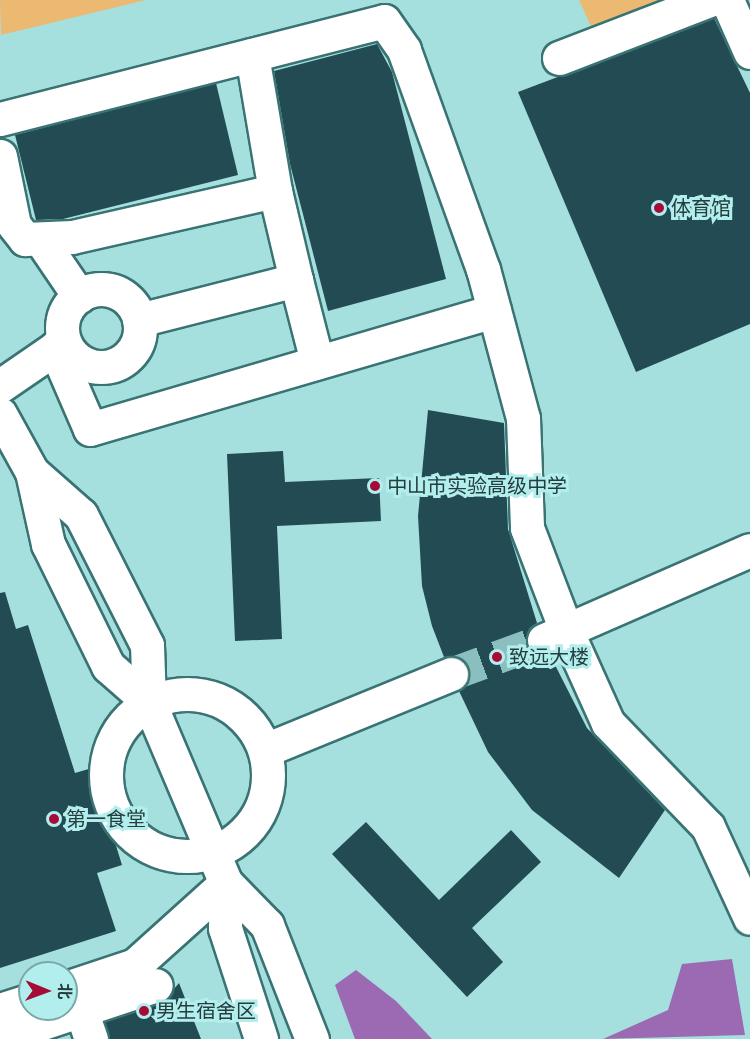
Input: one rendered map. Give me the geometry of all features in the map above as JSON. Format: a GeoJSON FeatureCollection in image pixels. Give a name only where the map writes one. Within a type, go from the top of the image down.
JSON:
{"type":"FeatureCollection","features":[{"type":"Feature","properties":{"kind":"street"},"geometry":{"type":"LineString","coordinates":[[559,58],[710,0]]}},
{"type":"Feature","properties":{"kind":"street"},"geometry":{"type":"LineString","coordinates":[[727,0],[750,52]]}},
{"type":"Feature","properties":{"kind":"street"},"geometry":{"type":"LineString","coordinates":[[0,119],[384,21],[404,50],[494,311],[523,418],[527,528],[555,635],[608,723],[708,827],[750,918]]}},
{"type":"Feature","properties":{"kind":"street"},"geometry":{"type":"LineString","coordinates":[[252,55],[275,191],[317,362]]}},
{"type":"Feature","properties":{"kind":"street"},"geometry":{"type":"LineString","coordinates":[[0,156],[18,230],[79,296]]}},
{"type":"Feature","properties":{"kind":"street"},"geometry":{"type":"LineString","coordinates":[[18,230],[275,191]]}},
{"type":"Feature","properties":{"kind":"street"},"geometry":{"type":"LineString","coordinates":[[139,320],[296,280]]}},
{"type":"Feature","properties":{"kind":"street"},"geometry":{"type":"LineString","coordinates":[[60,345],[80,361],[112,365],[136,345],[139,320],[116,292],[91,290],[79,296],[64,316],[60,345],[90,429],[494,311]]}},
{"type":"Feature","properties":{"kind":"street"},"geometry":{"type":"LineString","coordinates":[[0,386],[60,345]]}},
{"type":"Feature","properties":{"kind":"street"},"geometry":{"type":"LineString","coordinates":[[0,414],[32,472],[48,544],[108,666],[149,702]]}},
{"type":"Feature","properties":{"kind":"street"},"geometry":{"type":"LineString","coordinates":[[32,472],[81,515],[147,645],[149,702],[226,883],[267,925],[312,1039]]}},
{"type":"Feature","properties":{"kind":"street"},"geometry":{"type":"LineString","coordinates":[[555,635],[750,550]]}},
{"type":"Feature","properties":{"kind":"street"},"geometry":{"type":"LineString","coordinates":[[265,750],[451,674]]}},
{"type":"Feature","properties":{"kind":"street"},"geometry":{"type":"LineString","coordinates":[[186,693],[231,705],[252,724],[265,750],[269,775],[254,823],[213,853],[187,857],[160,853],[136,839],[114,811],[106,767],[113,740],[128,718],[149,702],[186,693]]}},
{"type":"Feature","properties":{"kind":"street"},"geometry":{"type":"LineString","coordinates":[[79,1012],[226,883]]}},
{"type":"Feature","properties":{"kind":"street"},"geometry":{"type":"LineString","coordinates":[[226,883],[225,928],[261,1039]]}},
{"type":"Feature","properties":{"kind":"street"},"geometry":{"type":"LineString","coordinates":[[0,1037],[156,985]]}},
{"type":"Feature","properties":{"kind":"street"},"geometry":{"type":"LineString","coordinates":[[0,1010],[18,1004]]}},
{"type":"Feature","properties":{"kind":"shaded area"},"geometry":{"type":"Polygon","coordinates":[[[0,0],[146,0],[1,35],[0,0]]]}},
{"type":"Feature","properties":{"kind":"shaded area"},"geometry":{"type":"Polygon","coordinates":[[[579,0],[672,0],[595,35],[579,0]]]}},
{"type":"Feature","properties":{"kind":"shaded area"},"geometry":{"type":"Polygon","coordinates":[[[732,959],[745,1035],[603,1039],[668,1010],[682,964],[732,959]]]}},
{"type":"Feature","properties":{"kind":"shaded area"},"geometry":{"type":"Polygon","coordinates":[[[356,970],[396,1001],[432,1039],[355,1039],[335,985],[356,970]]]}},
{"type":"Feature","properties":{"kind":"building","name":"体育馆"},"geometry":{"type":"Polygon","coordinates":[[[714,18],[750,93],[750,324],[636,372],[518,92],[714,18]]]}},
{"type":"Feature","properties":{"kind":"building"},"geometry":{"type":"Polygon","coordinates":[[[377,44],[392,72],[446,279],[328,311],[290,164],[274,71],[377,44]]]}},
{"type":"Feature","properties":{"kind":"building"},"geometry":{"type":"Polygon","coordinates":[[[216,83],[238,175],[63,219],[36,220],[15,135],[216,83]]]}},
{"type":"Feature","properties":{"kind":"building","name":"致远大楼"},"geometry":{"type":"Polygon","coordinates":[[[428,410],[504,423],[508,529],[537,623],[529,629],[527,647],[533,655],[551,657],[587,728],[665,810],[619,878],[532,810],[488,752],[459,691],[469,677],[468,666],[454,656],[444,657],[432,626],[422,586],[418,516],[428,410]]]}},
{"type":"Feature","properties":{"kind":"building"},"geometry":{"type":"Polygon","coordinates":[[[283,451],[285,482],[379,478],[381,521],[277,526],[282,639],[235,641],[227,454],[283,451]]]}},
{"type":"Feature","properties":{"kind":"building","name":"第一食堂"},"geometry":{"type":"Polygon","coordinates":[[[5,592],[16,629],[28,625],[75,773],[92,768],[122,865],[97,873],[116,931],[0,968],[0,593],[5,592]]]}},
{"type":"Feature","properties":{"kind":"building"},"geometry":{"type":"Polygon","coordinates":[[[366,822],[439,900],[511,830],[541,862],[472,928],[503,962],[467,997],[332,854],[366,822]]]}},
{"type":"Feature","properties":{"kind":"building"},"geometry":{"type":"Polygon","coordinates":[[[179,983],[201,1039],[109,1039],[105,1022],[162,1003],[179,983]]]}},
{"type":"Feature","properties":{"kind":"tunnel"},"geometry":{"type":"LineString","coordinates":[[451,674],[544,640]]}},
{"type":"Feature","properties":{"kind":"place","name":"体育馆"},"geometry":{"type":"Point","coordinates":[659,208]}},
{"type":"Feature","properties":{"kind":"place","name":"中山市实验高级中学"},"geometry":{"type":"Point","coordinates":[375,486]}},
{"type":"Feature","properties":{"kind":"place","name":"致远大楼"},"geometry":{"type":"Point","coordinates":[497,657]}},
{"type":"Feature","properties":{"kind":"place","name":"第一食堂"},"geometry":{"type":"Point","coordinates":[54,819]}},
{"type":"Feature","properties":{"kind":"place","name":"男生宿舍区"},"geometry":{"type":"Point","coordinates":[144,1011]}}]}
